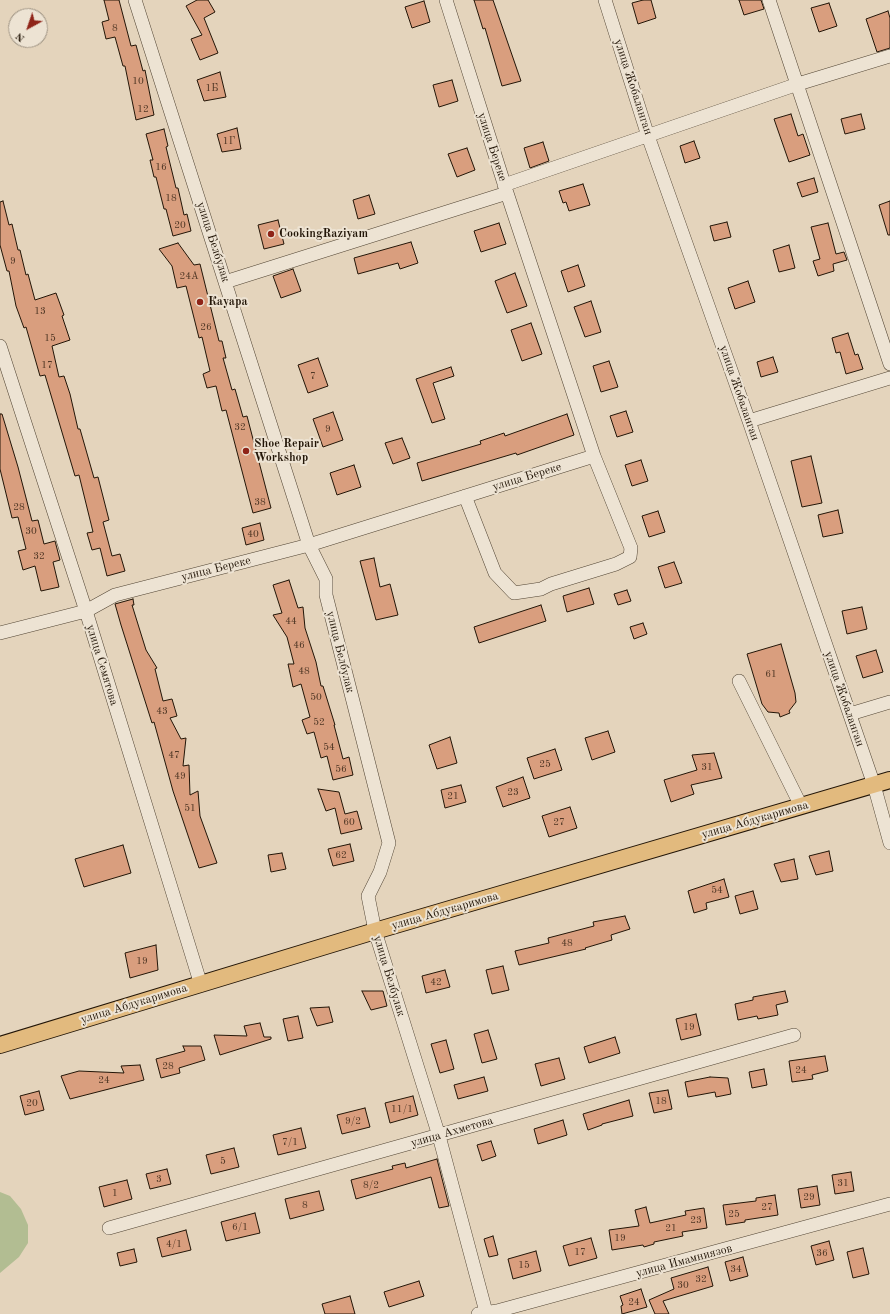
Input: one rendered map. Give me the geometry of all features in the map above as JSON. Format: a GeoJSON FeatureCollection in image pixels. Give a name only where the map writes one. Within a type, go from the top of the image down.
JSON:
{"type":"FeatureCollection","features":[{"type":"Feature","properties":{"kind":"main road","name":"улица Абдукаримова"},"geometry":{"type":"LineString","coordinates":[[0,1045],[375,931],[890,780]]}},
{"type":"Feature","properties":{"kind":"street","name":"улица Белбулак"},"geometry":{"type":"LineString","coordinates":[[135,0],[310,545],[326,579],[326,595],[389,843],[380,872],[368,896],[375,931],[439,1136],[490,1313]]}},
{"type":"Feature","properties":{"kind":"street","name":"улица Береке"},"geometry":{"type":"LineString","coordinates":[[0,633],[86,612],[115,595],[310,545],[594,456],[505,189],[446,0]]}},
{"type":"Feature","properties":{"kind":"street","name":"улица Жобаланган"},"geometry":{"type":"LineString","coordinates":[[605,0],[648,136],[887,819],[890,843]]}},
{"type":"Feature","properties":{"kind":"street"},"geometry":{"type":"LineString","coordinates":[[769,0],[890,364]]}},
{"type":"Feature","properties":{"kind":"street"},"geometry":{"type":"LineString","coordinates":[[225,282],[505,189],[648,136],[798,84],[890,56]]}},
{"type":"Feature","properties":{"kind":"street","name":"улица Семятова"},"geometry":{"type":"LineString","coordinates":[[0,346],[86,612],[201,985]]}},
{"type":"Feature","properties":{"kind":"street"},"geometry":{"type":"LineString","coordinates":[[749,421],[890,378]]}},
{"type":"Feature","properties":{"kind":"street"},"geometry":{"type":"LineString","coordinates":[[465,496],[495,573],[514,594],[541,589],[551,584],[616,564],[630,557],[631,548],[594,456]]}},
{"type":"Feature","properties":{"kind":"street"},"geometry":{"type":"LineString","coordinates":[[739,681],[801,806]]}},
{"type":"Feature","properties":{"kind":"street"},"geometry":{"type":"LineString","coordinates":[[850,714],[890,702]]}},
{"type":"Feature","properties":{"kind":"street","name":"улица Ахметова"},"geometry":{"type":"LineString","coordinates":[[109,1228],[794,1036]]}},
{"type":"Feature","properties":{"kind":"street","name":"улица Имамниязов"},"geometry":{"type":"LineString","coordinates":[[490,1313],[890,1204]]}},
{"type":"Feature","properties":{"kind":"green space"},"geometry":{"type":"Polygon","coordinates":[[[0,1192],[10,1196],[21,1209],[28,1225],[28,1243],[19,1257],[0,1273],[0,1192]]]}},
{"type":"Feature","properties":{"kind":"building"},"geometry":{"type":"Polygon","coordinates":[[[104,0],[119,0],[131,46],[136,45],[143,71],[145,70],[154,115],[136,120],[125,66],[123,66],[115,37],[106,39],[102,22],[109,20],[104,0]]]}},
{"type":"Feature","properties":{"kind":"building"},"geometry":{"type":"Polygon","coordinates":[[[197,0],[208,0],[215,12],[204,18],[218,53],[200,60],[191,39],[202,35],[186,6],[197,0]]]}},
{"type":"Feature","properties":{"kind":"building"},"geometry":{"type":"Polygon","coordinates":[[[474,0],[493,0],[521,81],[502,86],[485,28],[483,29],[474,0]]]}},
{"type":"Feature","properties":{"kind":"building"},"geometry":{"type":"Polygon","coordinates":[[[643,0],[651,0],[656,18],[638,24],[632,3],[643,0]]]}},
{"type":"Feature","properties":{"kind":"building"},"geometry":{"type":"Polygon","coordinates":[[[739,0],[761,0],[764,9],[744,15],[739,0]]]}},
{"type":"Feature","properties":{"kind":"building"},"geometry":{"type":"Polygon","coordinates":[[[424,1],[430,22],[412,28],[405,7],[424,1]]]}},
{"type":"Feature","properties":{"kind":"building"},"geometry":{"type":"Polygon","coordinates":[[[829,3],[837,26],[819,32],[811,8],[829,3]]]}},
{"type":"Feature","properties":{"kind":"building"},"geometry":{"type":"Polygon","coordinates":[[[888,11],[890,18],[890,48],[877,52],[866,19],[888,11]]]}},
{"type":"Feature","properties":{"kind":"building"},"geometry":{"type":"Polygon","coordinates":[[[220,72],[226,97],[204,101],[197,80],[220,72]]]}},
{"type":"Feature","properties":{"kind":"building"},"geometry":{"type":"Polygon","coordinates":[[[452,80],[458,101],[439,107],[433,85],[452,80]]]}},
{"type":"Feature","properties":{"kind":"building"},"geometry":{"type":"Polygon","coordinates":[[[791,114],[798,136],[803,134],[810,155],[789,162],[774,119],[791,114]]]}},
{"type":"Feature","properties":{"kind":"building"},"geometry":{"type":"Polygon","coordinates":[[[861,114],[865,129],[845,134],[841,119],[861,114]]]}},
{"type":"Feature","properties":{"kind":"building"},"geometry":{"type":"Polygon","coordinates":[[[237,128],[241,149],[222,152],[217,134],[237,128]]]}},
{"type":"Feature","properties":{"kind":"building"},"geometry":{"type":"Polygon","coordinates":[[[164,129],[168,146],[166,147],[176,188],[178,188],[184,215],[187,214],[191,231],[173,236],[156,177],[154,177],[150,160],[153,160],[146,134],[164,129]]]}},
{"type":"Feature","properties":{"kind":"building"},"geometry":{"type":"Polygon","coordinates":[[[694,141],[700,158],[685,163],[680,146],[694,141]]]}},
{"type":"Feature","properties":{"kind":"building"},"geometry":{"type":"Polygon","coordinates":[[[543,142],[549,161],[530,168],[524,148],[543,142]]]}},
{"type":"Feature","properties":{"kind":"building"},"geometry":{"type":"Polygon","coordinates":[[[467,148],[475,170],[457,177],[448,154],[467,148]]]}},
{"type":"Feature","properties":{"kind":"building"},"geometry":{"type":"Polygon","coordinates":[[[814,178],[818,192],[802,197],[797,183],[814,178]]]}},
{"type":"Feature","properties":{"kind":"building"},"geometry":{"type":"Polygon","coordinates":[[[583,184],[590,205],[569,211],[566,202],[563,203],[559,191],[583,184]]]}},
{"type":"Feature","properties":{"kind":"building"},"geometry":{"type":"Polygon","coordinates":[[[369,195],[375,214],[358,219],[353,200],[369,195]]]}},
{"type":"Feature","properties":{"kind":"building"},"geometry":{"type":"Polygon","coordinates":[[[3,201],[9,225],[12,224],[18,250],[20,250],[26,275],[28,274],[35,300],[56,293],[64,315],[62,316],[70,340],[52,346],[59,377],[64,376],[70,394],[78,429],[80,429],[94,478],[98,477],[109,520],[103,522],[112,556],[120,554],[125,571],[107,576],[100,548],[92,550],[87,533],[93,532],[79,475],[75,476],[45,375],[40,376],[26,327],[24,328],[16,306],[9,271],[7,271],[0,245],[0,202],[3,201]]]}},
{"type":"Feature","properties":{"kind":"building"},"geometry":{"type":"Polygon","coordinates":[[[890,201],[890,235],[888,235],[879,205],[890,201]]]}},
{"type":"Feature","properties":{"kind":"building","name":"CookingRaziyam"},"geometry":{"type":"Polygon","coordinates":[[[278,220],[284,244],[264,249],[258,225],[278,220]]]}},
{"type":"Feature","properties":{"kind":"building"},"geometry":{"type":"Polygon","coordinates":[[[727,222],[731,237],[714,241],[710,226],[727,222]]]}},
{"type":"Feature","properties":{"kind":"building"},"geometry":{"type":"Polygon","coordinates":[[[499,223],[506,244],[481,252],[474,231],[499,223]]]}},
{"type":"Feature","properties":{"kind":"building"},"geometry":{"type":"Polygon","coordinates":[[[828,223],[836,254],[844,252],[847,260],[833,264],[834,271],[818,276],[813,261],[820,259],[811,227],[828,223]]]}},
{"type":"Feature","properties":{"kind":"building"},"geometry":{"type":"Polygon","coordinates":[[[411,242],[418,263],[400,269],[398,263],[358,274],[354,258],[411,242]]]}},
{"type":"Feature","properties":{"kind":"building"},"geometry":{"type":"Polygon","coordinates":[[[178,243],[194,265],[200,264],[219,341],[222,341],[226,358],[223,358],[232,390],[235,389],[243,417],[247,416],[271,508],[253,513],[226,410],[222,411],[216,386],[207,388],[203,374],[210,371],[202,337],[199,338],[186,286],[177,288],[172,266],[159,249],[178,243]]]}},
{"type":"Feature","properties":{"kind":"building"},"geometry":{"type":"Polygon","coordinates":[[[789,245],[795,268],[779,272],[773,250],[789,245]]]}},
{"type":"Feature","properties":{"kind":"building"},"geometry":{"type":"Polygon","coordinates":[[[578,265],[585,286],[568,292],[561,271],[578,265]]]}},
{"type":"Feature","properties":{"kind":"building"},"geometry":{"type":"Polygon","coordinates":[[[293,269],[301,291],[281,298],[273,276],[293,269]]]}},
{"type":"Feature","properties":{"kind":"building"},"geometry":{"type":"Polygon","coordinates":[[[515,273],[527,306],[507,313],[495,281],[515,273]]]}},
{"type":"Feature","properties":{"kind":"building"},"geometry":{"type":"Polygon","coordinates":[[[748,281],[755,302],[735,309],[728,288],[748,281]]]}},
{"type":"Feature","properties":{"kind":"building"},"geometry":{"type":"Polygon","coordinates":[[[591,301],[601,332],[585,337],[574,307],[591,301]]]}},
{"type":"Feature","properties":{"kind":"building"},"geometry":{"type":"Polygon","coordinates":[[[531,323],[542,354],[522,361],[511,330],[531,323]]]}},
{"type":"Feature","properties":{"kind":"building"},"geometry":{"type":"Polygon","coordinates":[[[848,333],[855,355],[858,354],[863,369],[846,374],[840,352],[836,353],[832,338],[848,333]]]}},
{"type":"Feature","properties":{"kind":"building"},"geometry":{"type":"Polygon","coordinates":[[[773,357],[778,372],[761,377],[757,362],[773,357]]]}},
{"type":"Feature","properties":{"kind":"building"},"geometry":{"type":"Polygon","coordinates":[[[318,358],[328,386],[308,393],[298,365],[318,358]]]}},
{"type":"Feature","properties":{"kind":"building"},"geometry":{"type":"Polygon","coordinates":[[[609,361],[618,387],[601,392],[593,366],[609,361]]]}},
{"type":"Feature","properties":{"kind":"building"},"geometry":{"type":"Polygon","coordinates":[[[451,367],[454,376],[433,383],[445,419],[432,423],[416,379],[451,367]]]}},
{"type":"Feature","properties":{"kind":"building"},"geometry":{"type":"Polygon","coordinates":[[[626,411],[633,432],[617,437],[610,416],[626,411]]]}},
{"type":"Feature","properties":{"kind":"building"},"geometry":{"type":"Polygon","coordinates":[[[333,412],[343,440],[323,447],[313,419],[333,412]]]}},
{"type":"Feature","properties":{"kind":"building"},"geometry":{"type":"Polygon","coordinates":[[[0,414],[2,414],[18,467],[32,521],[38,520],[44,544],[55,541],[60,560],[53,562],[59,587],[41,591],[35,566],[23,570],[18,551],[26,549],[18,517],[12,518],[0,469],[0,414]]]}},
{"type":"Feature","properties":{"kind":"building"},"geometry":{"type":"Polygon","coordinates":[[[567,414],[574,435],[517,455],[516,453],[422,481],[417,463],[481,444],[480,441],[504,433],[505,436],[567,414]]]}},
{"type":"Feature","properties":{"kind":"building"},"geometry":{"type":"Polygon","coordinates":[[[402,438],[410,458],[393,464],[385,443],[402,438]]]}},
{"type":"Feature","properties":{"kind":"building"},"geometry":{"type":"Polygon","coordinates":[[[811,456],[822,503],[802,507],[791,461],[811,456]]]}},
{"type":"Feature","properties":{"kind":"building"},"geometry":{"type":"Polygon","coordinates":[[[641,460],[648,481],[632,486],[625,465],[641,460]]]}},
{"type":"Feature","properties":{"kind":"building"},"geometry":{"type":"Polygon","coordinates":[[[354,465],[361,487],[337,495],[330,473],[354,465]]]}},
{"type":"Feature","properties":{"kind":"building"},"geometry":{"type":"Polygon","coordinates":[[[838,510],[843,533],[823,537],[818,515],[838,510]]]}},
{"type":"Feature","properties":{"kind":"building"},"geometry":{"type":"Polygon","coordinates":[[[658,511],[665,532],[649,537],[642,516],[658,511]]]}},
{"type":"Feature","properties":{"kind":"building"},"geometry":{"type":"Polygon","coordinates":[[[260,523],[264,540],[246,545],[242,528],[260,523]]]}},
{"type":"Feature","properties":{"kind":"building"},"geometry":{"type":"Polygon","coordinates":[[[374,558],[380,587],[390,584],[398,615],[376,620],[360,561],[374,558]]]}},
{"type":"Feature","properties":{"kind":"building"},"geometry":{"type":"Polygon","coordinates":[[[674,562],[682,583],[665,588],[658,567],[674,562]]]}},
{"type":"Feature","properties":{"kind":"building"},"geometry":{"type":"Polygon","coordinates":[[[289,580],[298,608],[303,607],[305,628],[316,662],[321,686],[323,686],[335,725],[343,759],[349,757],[353,775],[333,780],[327,756],[321,758],[314,732],[307,734],[302,720],[310,717],[301,684],[293,687],[288,664],[294,664],[287,637],[273,615],[282,613],[273,585],[289,580]]]}},
{"type":"Feature","properties":{"kind":"building"},"geometry":{"type":"Polygon","coordinates":[[[589,588],[594,604],[567,612],[563,596],[589,588]]]}},
{"type":"Feature","properties":{"kind":"building"},"geometry":{"type":"Polygon","coordinates":[[[627,590],[631,601],[618,605],[614,594],[627,590]]]}},
{"type":"Feature","properties":{"kind":"building"},"geometry":{"type":"Polygon","coordinates":[[[133,599],[134,605],[132,605],[146,650],[157,668],[155,669],[163,701],[172,699],[177,716],[170,718],[181,739],[186,738],[183,766],[189,765],[190,795],[198,791],[200,816],[217,863],[199,868],[173,791],[154,722],[152,723],[115,604],[133,599]]]}},
{"type":"Feature","properties":{"kind":"building"},"geometry":{"type":"Polygon","coordinates":[[[541,605],[546,621],[479,643],[474,627],[541,605]]]}},
{"type":"Feature","properties":{"kind":"building"},"geometry":{"type":"Polygon","coordinates":[[[862,607],[867,629],[847,634],[842,611],[862,607]]]}},
{"type":"Feature","properties":{"kind":"building"},"geometry":{"type":"Polygon","coordinates":[[[643,623],[647,634],[634,639],[630,627],[643,623]]]}},
{"type":"Feature","properties":{"kind":"building"},"geometry":{"type":"Polygon","coordinates":[[[781,644],[795,693],[796,702],[789,711],[790,713],[780,717],[779,713],[768,712],[762,704],[747,654],[781,644]]]}},
{"type":"Feature","properties":{"kind":"building"},"geometry":{"type":"Polygon","coordinates":[[[876,650],[883,672],[863,678],[856,656],[876,650]]]}},
{"type":"Feature","properties":{"kind":"building"},"geometry":{"type":"Polygon","coordinates":[[[608,731],[615,752],[592,760],[585,738],[608,731]]]}},
{"type":"Feature","properties":{"kind":"building"},"geometry":{"type":"Polygon","coordinates":[[[450,737],[457,763],[437,769],[429,745],[450,737]]]}},
{"type":"Feature","properties":{"kind":"building"},"geometry":{"type":"Polygon","coordinates":[[[555,749],[562,770],[534,779],[527,758],[555,749]]]}},
{"type":"Feature","properties":{"kind":"building"},"geometry":{"type":"Polygon","coordinates":[[[714,753],[722,778],[691,785],[694,794],[671,802],[664,780],[697,770],[692,755],[714,753]]]}},
{"type":"Feature","properties":{"kind":"building"},"geometry":{"type":"Polygon","coordinates":[[[523,777],[530,798],[503,807],[496,787],[523,777]]]}},
{"type":"Feature","properties":{"kind":"building"},"geometry":{"type":"Polygon","coordinates":[[[461,785],[466,802],[445,808],[441,790],[461,785]]]}},
{"type":"Feature","properties":{"kind":"building"},"geometry":{"type":"Polygon","coordinates":[[[318,789],[339,792],[345,814],[357,811],[362,829],[341,834],[335,808],[326,811],[318,789]]]}},
{"type":"Feature","properties":{"kind":"building"},"geometry":{"type":"Polygon","coordinates":[[[570,807],[577,828],[549,837],[542,816],[570,807]]]}},
{"type":"Feature","properties":{"kind":"building"},"geometry":{"type":"Polygon","coordinates":[[[350,844],[354,861],[333,866],[328,849],[350,844]]]}},
{"type":"Feature","properties":{"kind":"building"},"geometry":{"type":"Polygon","coordinates":[[[123,845],[131,873],[84,887],[75,859],[123,845]]]}},
{"type":"Feature","properties":{"kind":"building"},"geometry":{"type":"Polygon","coordinates":[[[829,851],[833,871],[816,875],[809,856],[829,851]]]}},
{"type":"Feature","properties":{"kind":"building"},"geometry":{"type":"Polygon","coordinates":[[[282,853],[286,869],[271,872],[268,855],[282,853]]]}},
{"type":"Feature","properties":{"kind":"building"},"geometry":{"type":"Polygon","coordinates":[[[794,859],[798,879],[781,882],[774,864],[794,859]]]}},
{"type":"Feature","properties":{"kind":"building"},"geometry":{"type":"Polygon","coordinates":[[[724,879],[729,897],[706,903],[707,909],[694,913],[688,891],[724,879]]]}},
{"type":"Feature","properties":{"kind":"building"},"geometry":{"type":"Polygon","coordinates":[[[753,891],[758,909],[740,914],[735,896],[753,891]]]}},
{"type":"Feature","properties":{"kind":"building"},"geometry":{"type":"Polygon","coordinates":[[[625,916],[630,929],[611,935],[612,940],[585,948],[586,949],[519,965],[515,951],[549,943],[548,938],[594,926],[593,922],[625,916]]]}},
{"type":"Feature","properties":{"kind":"building"},"geometry":{"type":"Polygon","coordinates":[[[156,945],[158,970],[130,978],[125,953],[156,945]]]}},
{"type":"Feature","properties":{"kind":"building"},"geometry":{"type":"Polygon","coordinates":[[[503,966],[509,990],[492,994],[486,970],[503,966]]]}},
{"type":"Feature","properties":{"kind":"building"},"geometry":{"type":"Polygon","coordinates":[[[445,970],[450,987],[426,993],[422,976],[445,970]]]}},
{"type":"Feature","properties":{"kind":"building"},"geometry":{"type":"Polygon","coordinates":[[[362,991],[383,991],[387,1006],[371,1010],[362,991]]]}},
{"type":"Feature","properties":{"kind":"building"},"geometry":{"type":"Polygon","coordinates":[[[785,991],[788,1002],[776,1005],[778,1015],[758,1019],[757,1016],[738,1020],[735,1004],[753,1000],[753,997],[785,991]]]}},
{"type":"Feature","properties":{"kind":"building"},"geometry":{"type":"Polygon","coordinates":[[[329,1007],[333,1022],[317,1026],[310,1008],[329,1007]]]}},
{"type":"Feature","properties":{"kind":"building"},"geometry":{"type":"Polygon","coordinates":[[[696,1014],[701,1035],[681,1040],[676,1019],[696,1014]]]}},
{"type":"Feature","properties":{"kind":"building"},"geometry":{"type":"Polygon","coordinates":[[[298,1016],[303,1038],[288,1041],[283,1019],[298,1016]]]}},
{"type":"Feature","properties":{"kind":"building"},"geometry":{"type":"Polygon","coordinates":[[[260,1023],[264,1037],[271,1037],[271,1039],[220,1055],[214,1035],[247,1036],[244,1026],[260,1023]]]}},
{"type":"Feature","properties":{"kind":"building"},"geometry":{"type":"Polygon","coordinates":[[[488,1030],[497,1059],[482,1063],[474,1034],[488,1030]]]}},
{"type":"Feature","properties":{"kind":"building"},"geometry":{"type":"Polygon","coordinates":[[[615,1037],[620,1053],[589,1063],[584,1047],[615,1037]]]}},
{"type":"Feature","properties":{"kind":"building"},"geometry":{"type":"Polygon","coordinates":[[[446,1040],[454,1069],[440,1073],[431,1044],[446,1040]]]}},
{"type":"Feature","properties":{"kind":"building"},"geometry":{"type":"Polygon","coordinates":[[[183,1046],[201,1046],[205,1060],[179,1068],[180,1073],[161,1078],[156,1059],[185,1051],[183,1046]]]}},
{"type":"Feature","properties":{"kind":"building"},"geometry":{"type":"Polygon","coordinates":[[[825,1056],[828,1071],[812,1075],[813,1079],[792,1082],[789,1061],[825,1056]]]}},
{"type":"Feature","properties":{"kind":"building"},"geometry":{"type":"Polygon","coordinates":[[[559,1058],[565,1079],[541,1086],[535,1064],[559,1058]]]}},
{"type":"Feature","properties":{"kind":"building"},"geometry":{"type":"Polygon","coordinates":[[[140,1065],[144,1080],[70,1099],[61,1076],[79,1071],[124,1073],[121,1066],[140,1065]]]}},
{"type":"Feature","properties":{"kind":"building"},"geometry":{"type":"Polygon","coordinates":[[[764,1069],[767,1085],[752,1088],[749,1072],[764,1069]]]}},
{"type":"Feature","properties":{"kind":"building"},"geometry":{"type":"Polygon","coordinates":[[[484,1077],[488,1091],[458,1099],[454,1085],[484,1077]]]}},
{"type":"Feature","properties":{"kind":"building"},"geometry":{"type":"Polygon","coordinates":[[[710,1077],[728,1078],[731,1094],[716,1097],[715,1092],[688,1097],[685,1082],[710,1077]]]}},
{"type":"Feature","properties":{"kind":"building"},"geometry":{"type":"Polygon","coordinates":[[[668,1090],[672,1109],[654,1113],[649,1093],[668,1090]]]}},
{"type":"Feature","properties":{"kind":"building"},"geometry":{"type":"Polygon","coordinates":[[[39,1091],[44,1110],[25,1115],[20,1096],[39,1091]]]}},
{"type":"Feature","properties":{"kind":"building"},"geometry":{"type":"Polygon","coordinates":[[[413,1096],[418,1115],[390,1123],[385,1103],[413,1096]]]}},
{"type":"Feature","properties":{"kind":"building"},"geometry":{"type":"Polygon","coordinates":[[[629,1100],[633,1116],[602,1124],[588,1130],[583,1114],[629,1100]]]}},
{"type":"Feature","properties":{"kind":"building"},"geometry":{"type":"Polygon","coordinates":[[[365,1108],[370,1127],[342,1134],[337,1115],[365,1108]]]}},
{"type":"Feature","properties":{"kind":"building"},"geometry":{"type":"Polygon","coordinates":[[[563,1120],[567,1135],[538,1144],[534,1129],[563,1120]]]}},
{"type":"Feature","properties":{"kind":"building"},"geometry":{"type":"Polygon","coordinates":[[[301,1128],[306,1148],[278,1155],[273,1135],[301,1128]]]}},
{"type":"Feature","properties":{"kind":"building"},"geometry":{"type":"Polygon","coordinates":[[[491,1141],[496,1156],[482,1161],[477,1145],[491,1141]]]}},
{"type":"Feature","properties":{"kind":"building"},"geometry":{"type":"Polygon","coordinates":[[[234,1148],[239,1167],[211,1174],[206,1155],[234,1148]]]}},
{"type":"Feature","properties":{"kind":"building"},"geometry":{"type":"Polygon","coordinates":[[[437,1159],[449,1206],[439,1208],[431,1177],[356,1199],[351,1180],[393,1169],[392,1166],[405,1163],[406,1168],[437,1159]]]}},
{"type":"Feature","properties":{"kind":"building"},"geometry":{"type":"Polygon","coordinates":[[[167,1169],[171,1184],[150,1189],[146,1174],[167,1169]]]}},
{"type":"Feature","properties":{"kind":"building"},"geometry":{"type":"Polygon","coordinates":[[[851,1172],[854,1191],[835,1194],[832,1175],[851,1172]]]}},
{"type":"Feature","properties":{"kind":"building"},"geometry":{"type":"Polygon","coordinates":[[[127,1180],[132,1199],[104,1207],[99,1187],[127,1180]]]}},
{"type":"Feature","properties":{"kind":"building"},"geometry":{"type":"Polygon","coordinates":[[[817,1186],[820,1205],[801,1208],[798,1189],[817,1186]]]}},
{"type":"Feature","properties":{"kind":"building"},"geometry":{"type":"Polygon","coordinates":[[[319,1191],[324,1210],[290,1219],[285,1199],[319,1191]]]}},
{"type":"Feature","properties":{"kind":"building"},"geometry":{"type":"Polygon","coordinates":[[[775,1195],[778,1215],[745,1220],[745,1222],[726,1225],[723,1205],[756,1201],[756,1198],[775,1195]]]}},
{"type":"Feature","properties":{"kind":"building"},"geometry":{"type":"Polygon","coordinates":[[[646,1207],[650,1223],[686,1215],[685,1211],[704,1208],[707,1228],[682,1232],[683,1236],[654,1242],[654,1244],[644,1247],[643,1245],[612,1250],[609,1230],[639,1226],[635,1210],[646,1207]]]}},
{"type":"Feature","properties":{"kind":"building"},"geometry":{"type":"Polygon","coordinates":[[[255,1213],[260,1233],[226,1241],[221,1222],[255,1213]]]}},
{"type":"Feature","properties":{"kind":"building"},"geometry":{"type":"Polygon","coordinates":[[[186,1230],[191,1250],[162,1257],[157,1238],[186,1230]]]}},
{"type":"Feature","properties":{"kind":"building"},"geometry":{"type":"Polygon","coordinates":[[[493,1236],[498,1255],[489,1257],[484,1239],[493,1236]]]}},
{"type":"Feature","properties":{"kind":"building"},"geometry":{"type":"Polygon","coordinates":[[[591,1238],[597,1258],[569,1266],[563,1246],[591,1238]]]}},
{"type":"Feature","properties":{"kind":"building"},"geometry":{"type":"Polygon","coordinates":[[[829,1241],[834,1260],[816,1265],[811,1246],[829,1241]]]}},
{"type":"Feature","properties":{"kind":"building"},"geometry":{"type":"Polygon","coordinates":[[[863,1248],[869,1274],[853,1278],[847,1252],[863,1248]]]}},
{"type":"Feature","properties":{"kind":"building"},"geometry":{"type":"Polygon","coordinates":[[[134,1249],[137,1262],[120,1266],[117,1253],[134,1249]]]}},
{"type":"Feature","properties":{"kind":"building"},"geometry":{"type":"Polygon","coordinates":[[[536,1251],[541,1271],[513,1279],[508,1259],[536,1251]]]}},
{"type":"Feature","properties":{"kind":"building"},"geometry":{"type":"Polygon","coordinates":[[[743,1257],[748,1276],[730,1281],[725,1262],[743,1257]]]}},
{"type":"Feature","properties":{"kind":"building"},"geometry":{"type":"Polygon","coordinates":[[[708,1267],[713,1286],[663,1301],[669,1314],[655,1314],[649,1300],[674,1289],[671,1278],[708,1267]]]}},
{"type":"Feature","properties":{"kind":"building"},"geometry":{"type":"Polygon","coordinates":[[[419,1281],[424,1296],[389,1307],[384,1292],[419,1281]]]}},
{"type":"Feature","properties":{"kind":"building"},"geometry":{"type":"Polygon","coordinates":[[[641,1289],[647,1307],[622,1314],[621,1306],[623,1305],[620,1296],[641,1289]]]}},
{"type":"Feature","properties":{"kind":"building"},"geometry":{"type":"Polygon","coordinates":[[[350,1296],[355,1314],[325,1314],[322,1304],[350,1296]]]}},
{"type":"Feature","properties":{"kind":"place","name":"CookingRaziyam"},"geometry":{"type":"Point","coordinates":[271,234]}},
{"type":"Feature","properties":{"kind":"place","name":"Кауара"},"geometry":{"type":"Point","coordinates":[200,302]}},
{"type":"Feature","properties":{"kind":"place","name":"Shoe Repair Workshop"},"geometry":{"type":"Point","coordinates":[246,451]}}]}
